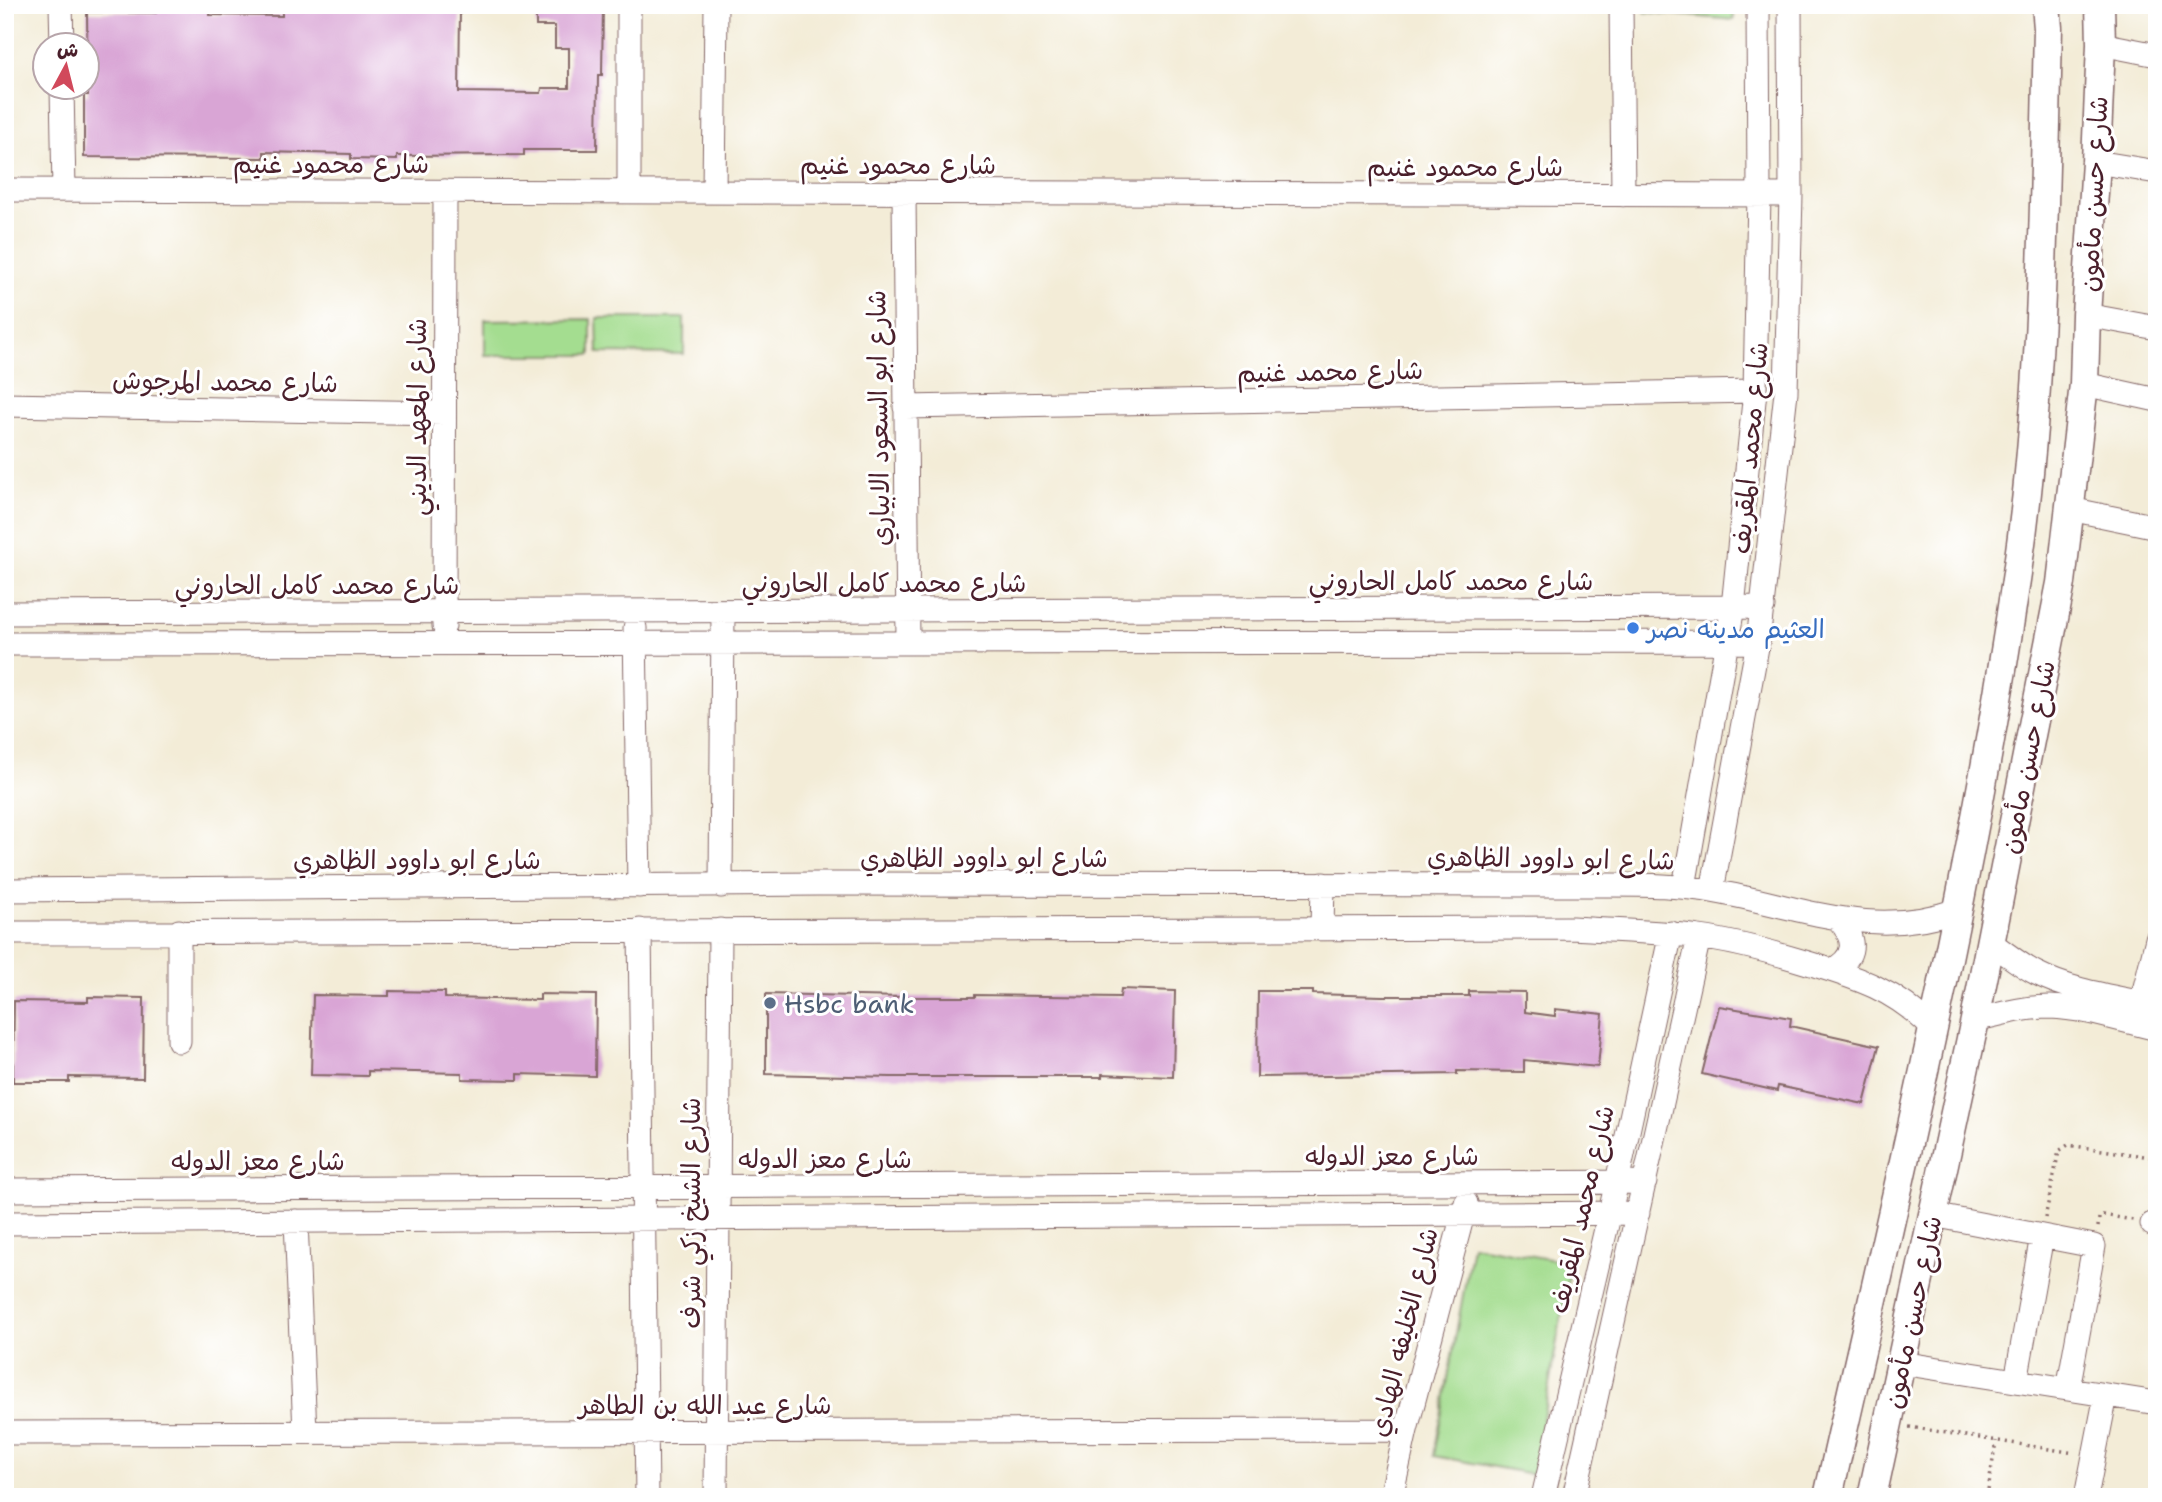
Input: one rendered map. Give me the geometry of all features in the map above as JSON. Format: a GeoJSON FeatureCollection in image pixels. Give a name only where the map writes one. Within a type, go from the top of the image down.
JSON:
{"type":"FeatureCollection","features":[{"type":"Feature","properties":{"kind":"main road","name":"شارع حسن مأمون"},"geometry":{"type":"LineString","coordinates":[[1828,1497],[1933,1028],[1983,778],[2017,572],[2030,454],[2043,256],[2048,41],[2046,5]]}},
{"type":"Feature","properties":{"kind":"main road","name":"شارع حسن مأمون"},"geometry":{"type":"LineString","coordinates":[[1872,1497],[1991,943],[2061,583],[2084,384],[2085,315],[2101,44],[2100,5]]}},
{"type":"Feature","properties":{"kind":"street"},"geometry":{"type":"LineString","coordinates":[[61,5],[62,32]]}},
{"type":"Feature","properties":{"kind":"street"},"geometry":{"type":"LineString","coordinates":[[629,5],[629,192]]}},
{"type":"Feature","properties":{"kind":"street"},"geometry":{"type":"LineString","coordinates":[[714,192],[716,5]]}},
{"type":"Feature","properties":{"kind":"street"},"geometry":{"type":"LineString","coordinates":[[1621,5],[1622,195]]}},
{"type":"Feature","properties":{"kind":"street","name":"شارع محمد المقريف"},"geometry":{"type":"LineString","coordinates":[[1684,887],[1733,607],[1755,391],[1759,195],[1758,5]]}},
{"type":"Feature","properties":{"kind":"street","name":"شارع محمد المقريف"},"geometry":{"type":"LineString","coordinates":[[1712,891],[1758,642],[1786,392],[1791,195],[1790,5]]}},
{"type":"Feature","properties":{"kind":"street"},"geometry":{"type":"LineString","coordinates":[[2101,44],[2157,55]]}},
{"type":"Feature","properties":{"kind":"street"},"geometry":{"type":"LineString","coordinates":[[62,102],[64,190]]}},
{"type":"Feature","properties":{"kind":"street"},"geometry":{"type":"LineString","coordinates":[[2096,162],[2157,172]]}},
{"type":"Feature","properties":{"kind":"street","name":"شارع محمود غنيم"},"geometry":{"type":"LineString","coordinates":[[5,190],[1791,195]]}},
{"type":"Feature","properties":{"kind":"street","name":"شارع المعهد الديني"},"geometry":{"type":"LineString","coordinates":[[444,644],[445,191]]}},
{"type":"Feature","properties":{"kind":"street","name":"شارع ابو السعود الابياري"},"geometry":{"type":"LineString","coordinates":[[904,192],[908,643]]}},
{"type":"Feature","properties":{"kind":"street"},"geometry":{"type":"LineString","coordinates":[[2085,315],[2157,328]]}},
{"type":"Feature","properties":{"kind":"street"},"geometry":{"type":"LineString","coordinates":[[2084,384],[2157,400]]}},
{"type":"Feature","properties":{"kind":"street","name":"شارع محمد غنيم"},"geometry":{"type":"LineString","coordinates":[[905,407],[1755,391]]}},
{"type":"Feature","properties":{"kind":"street","name":"شارع محمد المرجوش"},"geometry":{"type":"LineString","coordinates":[[5,405],[444,413]]}},
{"type":"Feature","properties":{"kind":"street"},"geometry":{"type":"LineString","coordinates":[[2070,509],[2157,527]]}},
{"type":"Feature","properties":{"kind":"street","name":"شارع محمد كامل الحاروني"},"geometry":{"type":"LineString","coordinates":[[5,613],[1763,607]]}},
{"type":"Feature","properties":{"kind":"street"},"geometry":{"type":"LineString","coordinates":[[635,611],[639,886]]}},
{"type":"Feature","properties":{"kind":"street"},"geometry":{"type":"LineString","coordinates":[[721,886],[723,611]]}},
{"type":"Feature","properties":{"kind":"street"},"geometry":{"type":"LineString","coordinates":[[5,644],[1758,642]]}},
{"type":"Feature","properties":{"kind":"street"},"geometry":{"type":"LineString","coordinates":[[1322,884],[1322,928]]}},
{"type":"Feature","properties":{"kind":"street","name":"شارع ابو داوود الظاهري"},"geometry":{"type":"LineString","coordinates":[[8,894],[639,886],[1617,885],[1684,887],[1712,891],[1839,920],[1896,924],[1938,917],[1957,910]]}},
{"type":"Feature","properties":{"kind":"street"},"geometry":{"type":"LineString","coordinates":[[1832,970],[1848,958],[1851,949],[1852,939],[1839,920]]}},
{"type":"Feature","properties":{"kind":"street"},"geometry":{"type":"LineString","coordinates":[[9,928],[179,931],[1572,928],[1671,933],[1754,948],[1832,970],[1887,990],[1904,1001],[1933,1028]]}},
{"type":"Feature","properties":{"kind":"street","name":"شارع الشيخ زكي شرف"},"geometry":{"type":"LineString","coordinates":[[640,930],[647,1497]]}},
{"type":"Feature","properties":{"kind":"street","name":"شارع الشيخ زكي شرف"},"geometry":{"type":"LineString","coordinates":[[716,1497],[720,930]]}},
{"type":"Feature","properties":{"kind":"street"},"geometry":{"type":"LineString","coordinates":[[179,931],[179,1041]]}},
{"type":"Feature","properties":{"kind":"street","name":"شارع محمد المقريف"},"geometry":{"type":"LineString","coordinates":[[1543,1497],[1617,1182],[1671,933]]}},
{"type":"Feature","properties":{"kind":"street"},"geometry":{"type":"LineString","coordinates":[[1574,1497],[1699,937]]}},
{"type":"Feature","properties":{"kind":"street"},"geometry":{"type":"LineString","coordinates":[[1991,943],[2023,966],[2052,981],[2149,1005],[2157,939]]}},
{"type":"Feature","properties":{"kind":"street"},"geometry":{"type":"LineString","coordinates":[[2052,981],[2046,991],[2048,1003],[2052,1007]]}},
{"type":"Feature","properties":{"kind":"street"},"geometry":{"type":"LineString","coordinates":[[1975,1020],[2015,1010],[2052,1007],[2157,1029]]}},
{"type":"Feature","properties":{"kind":"street","name":"شارع معز الدوله"},"geometry":{"type":"LineString","coordinates":[[5,1190],[1645,1182]]}},
{"type":"Feature","properties":{"kind":"street","name":"شارع الخليفه الهادي"},"geometry":{"type":"LineString","coordinates":[[1391,1497],[1406,1430],[1472,1183]]}},
{"type":"Feature","properties":{"kind":"street"},"geometry":{"type":"LineString","coordinates":[[5,1223],[1638,1213]]}},
{"type":"Feature","properties":{"kind":"street"},"geometry":{"type":"LineString","coordinates":[[1933,1215],[2094,1246],[2068,1389]]}},
{"type":"Feature","properties":{"kind":"street"},"geometry":{"type":"LineString","coordinates":[[296,1221],[305,1432]]}},
{"type":"Feature","properties":{"kind":"street"},"geometry":{"type":"LineString","coordinates":[[2016,1381],[2042,1236]]}},
{"type":"Feature","properties":{"kind":"street"},"geometry":{"type":"LineString","coordinates":[[1901,1363],[2157,1403]]}},
{"type":"Feature","properties":{"kind":"street"},"geometry":{"type":"LineString","coordinates":[[2086,1497],[2106,1395]]}},
{"type":"Feature","properties":{"kind":"street","name":"شارع عبد الله بن الطاهر"},"geometry":{"type":"LineString","coordinates":[[5,1433],[1406,1430]]}},
{"type":"Feature","properties":{"kind":"path"},"geometry":{"type":"LineString","coordinates":[[2042,1236],[2062,1147],[2068,1145],[2157,1158]]}},
{"type":"Feature","properties":{"kind":"path"},"geometry":{"type":"LineString","coordinates":[[2094,1246],[2099,1218],[2103,1214],[2154,1224]]}},
{"type":"Feature","properties":{"kind":"path"},"geometry":{"type":"LineString","coordinates":[[1888,1424],[2094,1456]]}},
{"type":"Feature","properties":{"kind":"path"},"geometry":{"type":"LineString","coordinates":[[1987,1497],[1996,1441]]}},
{"type":"Feature","properties":{"kind":"green space"},"geometry":{"type":"Polygon","coordinates":[[[1645,5],[1733,5],[1734,20],[1645,12],[1645,5]]]}},
{"type":"Feature","properties":{"kind":"green space"},"geometry":{"type":"Polygon","coordinates":[[[597,318],[684,318],[684,354],[598,353],[597,318]]]}},
{"type":"Feature","properties":{"kind":"green space"},"geometry":{"type":"Polygon","coordinates":[[[591,319],[591,355],[485,355],[485,320],[591,319]]]}},
{"type":"Feature","properties":{"kind":"green space"},"geometry":{"type":"Polygon","coordinates":[[[1472,1245],[1571,1263],[1533,1474],[1434,1456],[1472,1245]]]}},
{"type":"Feature","properties":{"kind":"building"},"geometry":{"type":"Polygon","coordinates":[[[156,5],[211,5],[210,15],[282,16],[282,5],[460,9],[459,92],[541,93],[542,88],[569,88],[569,48],[555,48],[555,26],[536,26],[536,5],[603,5],[602,75],[598,75],[597,150],[524,150],[524,155],[397,156],[397,160],[351,159],[351,154],[264,152],[264,158],[84,157],[84,102],[102,102],[102,32],[87,32],[87,12],[156,13],[156,5]]]}},
{"type":"Feature","properties":{"kind":"building"},"geometry":{"type":"Polygon","coordinates":[[[1121,989],[1175,991],[1173,1077],[1102,1074],[1102,1077],[891,1077],[766,1074],[766,994],[1120,997],[1121,989]]]}},
{"type":"Feature","properties":{"kind":"building"},"geometry":{"type":"Polygon","coordinates":[[[389,991],[445,992],[445,998],[540,1000],[540,994],[596,995],[595,1076],[518,1074],[518,1080],[462,1079],[462,1073],[368,1071],[368,1076],[311,1075],[313,995],[389,996],[389,991]]]}},
{"type":"Feature","properties":{"kind":"building"},"geometry":{"type":"Polygon","coordinates":[[[1258,991],[1313,991],[1313,994],[1382,996],[1469,996],[1469,991],[1525,992],[1525,1012],[1555,1016],[1555,1009],[1603,1014],[1598,1067],[1524,1060],[1524,1072],[1457,1071],[1457,1074],[1257,1077],[1258,991]]]}},
{"type":"Feature","properties":{"kind":"building"},"geometry":{"type":"Polygon","coordinates":[[[88,997],[144,998],[143,1078],[69,1077],[69,1082],[13,1082],[14,1001],[88,1002],[88,997]]]}},
{"type":"Feature","properties":{"kind":"building"},"geometry":{"type":"Polygon","coordinates":[[[1719,1006],[1791,1018],[1790,1026],[1879,1046],[1864,1104],[1778,1086],[1777,1091],[1702,1074],[1719,1006]]]}},
{"type":"Feature","properties":{"kind":"place","name":"العثيم مدينه نصر"},"geometry":{"type":"Point","coordinates":[1633,628]}},
{"type":"Feature","properties":{"kind":"place","name":"Hsbc bank"},"geometry":{"type":"Point","coordinates":[770,1003]}}]}
